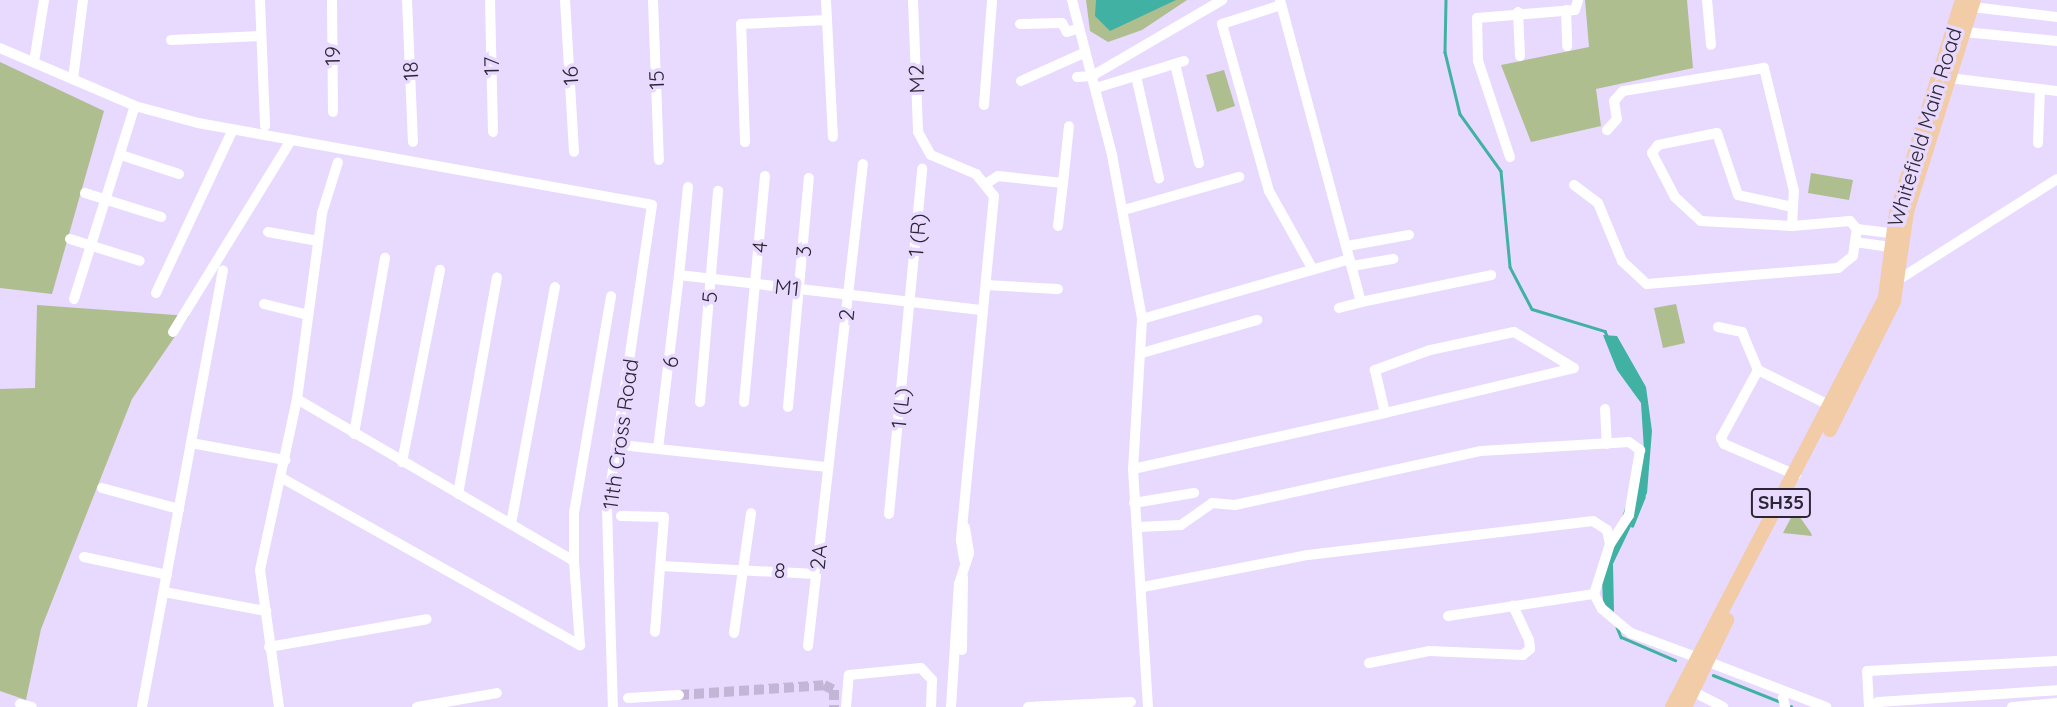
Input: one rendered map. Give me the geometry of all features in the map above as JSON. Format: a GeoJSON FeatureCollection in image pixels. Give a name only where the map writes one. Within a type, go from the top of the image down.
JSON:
{"type":"FeatureCollection","features":[{"type":"Feature","properties":{"kind":"main road","name":"Whitefield Main Road"},"geometry":{"type":"LineString","coordinates":[[1672,707],[1702,662],[1877,337],[1893,280],[1907,212],[1964,32],[1969,2]]}},
{"type":"Feature","properties":{"kind":"main road","name":"Whitefield Main Road"},"geometry":{"type":"LineString","coordinates":[[1685,707],[1702,662],[1893,280],[1891,240],[1969,2]]}},
{"type":"Feature","properties":{"kind":"street"},"geometry":{"type":"LineString","coordinates":[[34,62],[44,0]]}},
{"type":"Feature","properties":{"kind":"street"},"geometry":{"type":"LineString","coordinates":[[73,79],[83,0]]}},
{"type":"Feature","properties":{"kind":"street"},"geometry":{"type":"LineString","coordinates":[[260,0],[265,126]]}},
{"type":"Feature","properties":{"kind":"street","name":"19"},"geometry":{"type":"LineString","coordinates":[[332,0],[333,112]]}},
{"type":"Feature","properties":{"kind":"street","name":"18"},"geometry":{"type":"LineString","coordinates":[[407,0],[413,142]]}},
{"type":"Feature","properties":{"kind":"street","name":"17"},"geometry":{"type":"LineString","coordinates":[[490,0],[493,132]]}},
{"type":"Feature","properties":{"kind":"street","name":"16"},"geometry":{"type":"LineString","coordinates":[[565,0],[574,152]]}},
{"type":"Feature","properties":{"kind":"street","name":"15"},"geometry":{"type":"LineString","coordinates":[[653,0],[659,160]]}},
{"type":"Feature","properties":{"kind":"street"},"geometry":{"type":"LineString","coordinates":[[826,0],[833,137]]}},
{"type":"Feature","properties":{"kind":"street","name":"M2"},"geometry":{"type":"LineString","coordinates":[[913,0],[918,132],[932,155],[987,183]]}},
{"type":"Feature","properties":{"kind":"street"},"geometry":{"type":"LineString","coordinates":[[984,105],[992,0]]}},
{"type":"Feature","properties":{"kind":"street"},"geometry":{"type":"LineString","coordinates":[[1072,0],[1072,31],[1084,76],[1096,88],[1124,210],[1135,237],[1139,257],[1142,353],[1133,470],[1143,586],[1148,707]]}},
{"type":"Feature","properties":{"kind":"street"},"geometry":{"type":"LineString","coordinates":[[1084,76],[1222,0]]}},
{"type":"Feature","properties":{"kind":"street"},"geometry":{"type":"LineString","coordinates":[[1510,157],[1478,61],[1477,18],[1518,12],[1575,10],[1578,0]]}},
{"type":"Feature","properties":{"kind":"street"},"geometry":{"type":"LineString","coordinates":[[1707,0],[1711,45]]}},
{"type":"Feature","properties":{"kind":"street"},"geometry":{"type":"LineString","coordinates":[[1312,268],[1269,191],[1222,24],[1281,2],[1361,302]]}},
{"type":"Feature","properties":{"kind":"street"},"geometry":{"type":"LineString","coordinates":[[1969,2],[2057,17]]}},
{"type":"Feature","properties":{"kind":"street"},"geometry":{"type":"LineString","coordinates":[[1566,10],[1567,46]]}},
{"type":"Feature","properties":{"kind":"street"},"geometry":{"type":"LineString","coordinates":[[1518,12],[1520,56]]}},
{"type":"Feature","properties":{"kind":"street"},"geometry":{"type":"LineString","coordinates":[[745,142],[741,24],[827,20]]}},
{"type":"Feature","properties":{"kind":"street"},"geometry":{"type":"LineString","coordinates":[[1020,23],[1062,23],[1072,31]]}},
{"type":"Feature","properties":{"kind":"street"},"geometry":{"type":"LineString","coordinates":[[1964,32],[2057,41]]}},
{"type":"Feature","properties":{"kind":"street"},"geometry":{"type":"LineString","coordinates":[[171,40],[261,36]]}},
{"type":"Feature","properties":{"kind":"street"},"geometry":{"type":"LineString","coordinates":[[0,48],[135,106],[291,140],[173,332]]}},
{"type":"Feature","properties":{"kind":"street"},"geometry":{"type":"LineString","coordinates":[[1021,81],[1077,48]]}},
{"type":"Feature","properties":{"kind":"street"},"geometry":{"type":"LineString","coordinates":[[1096,88],[1180,63],[1199,163]]}},
{"type":"Feature","properties":{"kind":"street"},"geometry":{"type":"LineString","coordinates":[[1607,130],[1617,119],[1614,101],[1623,91],[1764,68],[1794,191],[1788,206],[1792,226]]}},
{"type":"Feature","properties":{"kind":"street"},"geometry":{"type":"LineString","coordinates":[[1136,76],[1159,178]]}},
{"type":"Feature","properties":{"kind":"street"},"geometry":{"type":"LineString","coordinates":[[1950,78],[2057,91]]}},
{"type":"Feature","properties":{"kind":"street"},"geometry":{"type":"LineString","coordinates":[[2038,143],[2040,89]]}},
{"type":"Feature","properties":{"kind":"street"},"geometry":{"type":"LineString","coordinates":[[74,299],[93,246],[135,106]]}},
{"type":"Feature","properties":{"kind":"street"},"geometry":{"type":"LineString","coordinates":[[1058,226],[1069,126]]}},
{"type":"Feature","properties":{"kind":"street"},"geometry":{"type":"LineString","coordinates":[[156,293],[224,141],[227,128]]}},
{"type":"Feature","properties":{"kind":"street"},"geometry":{"type":"LineString","coordinates":[[1788,206],[1738,195],[1717,133],[1658,145],[1652,153],[1675,197],[1701,221],[1792,226],[1850,221],[1857,229],[1891,240]]}},
{"type":"Feature","properties":{"kind":"street","name":"11th Cross Road"},"geometry":{"type":"LineString","coordinates":[[291,140],[652,205],[607,509],[612,703]]}},
{"type":"Feature","properties":{"kind":"street"},"geometry":{"type":"LineString","coordinates":[[121,155],[179,174]]}},
{"type":"Feature","properties":{"kind":"street"},"geometry":{"type":"LineString","coordinates":[[279,707],[260,570],[297,399],[318,241],[338,162]]}},
{"type":"Feature","properties":{"kind":"street","name":"2"},"geometry":{"type":"LineString","coordinates":[[828,467],[863,164]]}},
{"type":"Feature","properties":{"kind":"street","name":"1 (R)"},"geometry":{"type":"LineString","coordinates":[[912,301],[922,169]]}},
{"type":"Feature","properties":{"kind":"street","name":"4"},"geometry":{"type":"LineString","coordinates":[[744,402],[765,176]]}},
{"type":"Feature","properties":{"kind":"street"},"geometry":{"type":"LineString","coordinates":[[846,707],[845,681],[856,671],[922,668],[932,680],[931,704],[953,705],[965,527],[994,195],[987,183],[998,176],[1063,183]]}},
{"type":"Feature","properties":{"kind":"street"},"geometry":{"type":"LineString","coordinates":[[1124,210],[1239,177]]}},
{"type":"Feature","properties":{"kind":"street","name":"3"},"geometry":{"type":"LineString","coordinates":[[788,407],[809,178]]}},
{"type":"Feature","properties":{"kind":"street"},"geometry":{"type":"LineString","coordinates":[[1893,280],[2057,179]]}},
{"type":"Feature","properties":{"kind":"street"},"geometry":{"type":"LineString","coordinates":[[1574,185],[1598,203],[1622,261],[1647,284],[1838,268],[1853,256],[1857,229]]}},
{"type":"Feature","properties":{"kind":"street"},"geometry":{"type":"LineString","coordinates":[[679,275],[688,187]]}},
{"type":"Feature","properties":{"kind":"street","name":"5"},"geometry":{"type":"LineString","coordinates":[[700,402],[718,191]]}},
{"type":"Feature","properties":{"kind":"street"},"geometry":{"type":"LineString","coordinates":[[85,193],[161,217]]}},
{"type":"Feature","properties":{"kind":"street"},"geometry":{"type":"LineString","coordinates":[[268,232],[318,241]]}},
{"type":"Feature","properties":{"kind":"street"},"geometry":{"type":"LineString","coordinates":[[1347,246],[1409,235]]}},
{"type":"Feature","properties":{"kind":"street"},"geometry":{"type":"LineString","coordinates":[[70,239],[140,261]]}},
{"type":"Feature","properties":{"kind":"street"},"geometry":{"type":"LineString","coordinates":[[1855,242],[1891,240]]}},
{"type":"Feature","properties":{"kind":"street"},"geometry":{"type":"LineString","coordinates":[[354,434],[385,258]]}},
{"type":"Feature","properties":{"kind":"street"},"geometry":{"type":"LineString","coordinates":[[1142,319],[1312,268],[1393,259]]}},
{"type":"Feature","properties":{"kind":"street"},"geometry":{"type":"LineString","coordinates":[[142,707],[223,270]]}},
{"type":"Feature","properties":{"kind":"street"},"geometry":{"type":"LineString","coordinates":[[402,462],[440,270]]}},
{"type":"Feature","properties":{"kind":"street","name":"M1"},"geometry":{"type":"LineString","coordinates":[[679,275],[983,310]]}},
{"type":"Feature","properties":{"kind":"street","name":"6"},"geometry":{"type":"LineString","coordinates":[[658,449],[679,275]]}},
{"type":"Feature","properties":{"kind":"street"},"geometry":{"type":"LineString","coordinates":[[1339,308],[1491,275]]}},
{"type":"Feature","properties":{"kind":"street"},"geometry":{"type":"LineString","coordinates":[[458,494],[497,277]]}},
{"type":"Feature","properties":{"kind":"street"},"geometry":{"type":"LineString","coordinates":[[986,285],[1058,289]]}},
{"type":"Feature","properties":{"kind":"street"},"geometry":{"type":"LineString","coordinates":[[511,524],[555,287]]}},
{"type":"Feature","properties":{"kind":"street"},"geometry":{"type":"LineString","coordinates":[[282,478],[580,645],[574,561],[574,513],[611,296]]}},
{"type":"Feature","properties":{"kind":"street","name":"1 (L)"},"geometry":{"type":"LineString","coordinates":[[889,514],[912,301]]}},
{"type":"Feature","properties":{"kind":"street"},"geometry":{"type":"LineString","coordinates":[[264,304],[308,315]]}},
{"type":"Feature","properties":{"kind":"street"},"geometry":{"type":"LineString","coordinates":[[1142,353],[1257,320]]}},
{"type":"Feature","properties":{"kind":"street"},"geometry":{"type":"LineString","coordinates":[[1718,327],[1742,332],[1759,370],[1831,406]]}},
{"type":"Feature","properties":{"kind":"street"},"geometry":{"type":"LineString","coordinates":[[1133,470],[1385,413],[1574,368],[1514,332],[1430,350],[1375,370],[1385,413]]}},
{"type":"Feature","properties":{"kind":"street"},"geometry":{"type":"LineString","coordinates":[[1759,370],[1722,442],[1796,475]]}},
{"type":"Feature","properties":{"kind":"street"},"geometry":{"type":"LineString","coordinates":[[297,399],[574,561]]}},
{"type":"Feature","properties":{"kind":"street"},"geometry":{"type":"LineString","coordinates":[[1605,409],[1606,444]]}},
{"type":"Feature","properties":{"kind":"street"},"geometry":{"type":"LineString","coordinates":[[1138,527],[1181,525],[1212,503],[1235,505],[1481,451],[1629,442],[1640,450],[1629,515],[1610,544],[1594,594],[1608,617],[1784,702],[1809,707]]}},
{"type":"Feature","properties":{"kind":"street"},"geometry":{"type":"LineString","coordinates":[[191,443],[285,460]]}},
{"type":"Feature","properties":{"kind":"street"},"geometry":{"type":"LineString","coordinates":[[630,446],[828,467]]}},
{"type":"Feature","properties":{"kind":"street","name":"2A"},"geometry":{"type":"LineString","coordinates":[[808,646],[828,467]]}},
{"type":"Feature","properties":{"kind":"street"},"geometry":{"type":"LineString","coordinates":[[102,488],[179,509]]}},
{"type":"Feature","properties":{"kind":"street"},"geometry":{"type":"LineString","coordinates":[[1134,503],[1194,493]]}},
{"type":"Feature","properties":{"kind":"street"},"geometry":{"type":"LineString","coordinates":[[734,633],[751,513]]}},
{"type":"Feature","properties":{"kind":"street"},"geometry":{"type":"LineString","coordinates":[[621,516],[664,517],[655,632]]}},
{"type":"Feature","properties":{"kind":"street"},"geometry":{"type":"LineString","coordinates":[[1143,586],[1308,555],[1573,521],[1593,521],[1607,530],[1610,544]]}},
{"type":"Feature","properties":{"kind":"street"},"geometry":{"type":"LineString","coordinates":[[83,557],[167,576]]}},
{"type":"Feature","properties":{"kind":"street","name":"8"},"geometry":{"type":"LineString","coordinates":[[661,566],[744,566],[816,574]]}},
{"type":"Feature","properties":{"kind":"street"},"geometry":{"type":"LineString","coordinates":[[164,592],[266,611]]}},
{"type":"Feature","properties":{"kind":"street"},"geometry":{"type":"LineString","coordinates":[[1448,616],[1594,594]]}},
{"type":"Feature","properties":{"kind":"street"},"geometry":{"type":"LineString","coordinates":[[1369,663],[1429,651],[1522,655],[1531,649],[1513,606]]}},
{"type":"Feature","properties":{"kind":"street"},"geometry":{"type":"LineString","coordinates":[[269,647],[427,619]]}},
{"type":"Feature","properties":{"kind":"street"},"geometry":{"type":"LineString","coordinates":[[2057,661],[1867,671],[1873,705],[2057,690]]}},
{"type":"Feature","properties":{"kind":"street"},"geometry":{"type":"LineString","coordinates":[[1702,662],[1826,707]]}},
{"type":"Feature","properties":{"kind":"street"},"geometry":{"type":"LineString","coordinates":[[1692,691],[1716,705]]}},
{"type":"Feature","properties":{"kind":"street"},"geometry":{"type":"LineString","coordinates":[[417,707],[497,692]]}},
{"type":"Feature","properties":{"kind":"street"},"geometry":{"type":"LineString","coordinates":[[612,703],[679,695]]}},
{"type":"Feature","properties":{"kind":"street"},"geometry":{"type":"LineString","coordinates":[[1028,707],[1131,702]]}},
{"type":"Feature","properties":{"kind":"street"},"geometry":{"type":"LineString","coordinates":[[2012,707],[2057,703]]}},
{"type":"Feature","properties":{"kind":"shaded area"},"geometry":{"type":"Polygon","coordinates":[[[1086,0],[1187,0],[1142,30],[1108,42],[1090,31],[1086,0]]]}},
{"type":"Feature","properties":{"kind":"shaded area"},"geometry":{"type":"Polygon","coordinates":[[[1096,0],[1176,0],[1110,31],[1095,16],[1096,0]]]}},
{"type":"Feature","properties":{"kind":"shaded area"},"geometry":{"type":"Polygon","coordinates":[[[1585,0],[1687,0],[1693,68],[1596,89],[1601,126],[1531,142],[1501,65],[1589,47],[1585,0]]]}},
{"type":"Feature","properties":{"kind":"shaded area"},"geometry":{"type":"Polygon","coordinates":[[[0,62],[104,111],[52,294],[0,288],[0,62]]]}},
{"type":"Feature","properties":{"kind":"shaded area"},"geometry":{"type":"Polygon","coordinates":[[[1224,70],[1235,106],[1217,112],[1206,75],[1224,70]]]}},
{"type":"Feature","properties":{"kind":"shaded area"},"geometry":{"type":"Polygon","coordinates":[[[1811,173],[1853,180],[1849,200],[1808,193],[1811,173]]]}},
{"type":"Feature","properties":{"kind":"shaded area"},"geometry":{"type":"Polygon","coordinates":[[[1676,304],[1685,343],[1663,348],[1654,308],[1676,304]]]}},
{"type":"Feature","properties":{"kind":"shaded area"},"geometry":{"type":"Polygon","coordinates":[[[37,305],[189,316],[132,399],[41,629],[26,700],[0,691],[0,389],[35,388],[37,305]]]}},
{"type":"Feature","properties":{"kind":"shaded area"},"geometry":{"type":"Polygon","coordinates":[[[1603,335],[1617,336],[1646,387],[1652,431],[1647,493],[1613,564],[1614,612],[1603,603],[1602,579],[1644,450],[1641,403],[1617,370],[1603,335]]]}},
{"type":"Feature","properties":{"kind":"shaded area"},"geometry":{"type":"Polygon","coordinates":[[[1795,510],[1811,533],[1812,536],[1783,533],[1795,510]]]}},
{"type":"Feature","properties":{"kind":"waterway"},"geometry":{"type":"LineString","coordinates":[[1446,0],[1445,52],[1460,114],[1501,171],[1510,267],[1532,309],[1605,331],[1608,338]]}},
{"type":"Feature","properties":{"kind":"waterway"},"geometry":{"type":"LineString","coordinates":[[1632,526],[1644,497]]}},
{"type":"Feature","properties":{"kind":"waterway"},"geometry":{"type":"LineString","coordinates":[[1617,627],[1621,637],[1675,660]]}},
{"type":"Feature","properties":{"kind":"waterway"},"geometry":{"type":"LineString","coordinates":[[1713,675],[1781,702]]}},
{"type":"Feature","properties":{"kind":"tunnel"},"geometry":{"type":"LineString","coordinates":[[679,695],[824,685],[834,690],[834,707]]}}]}
